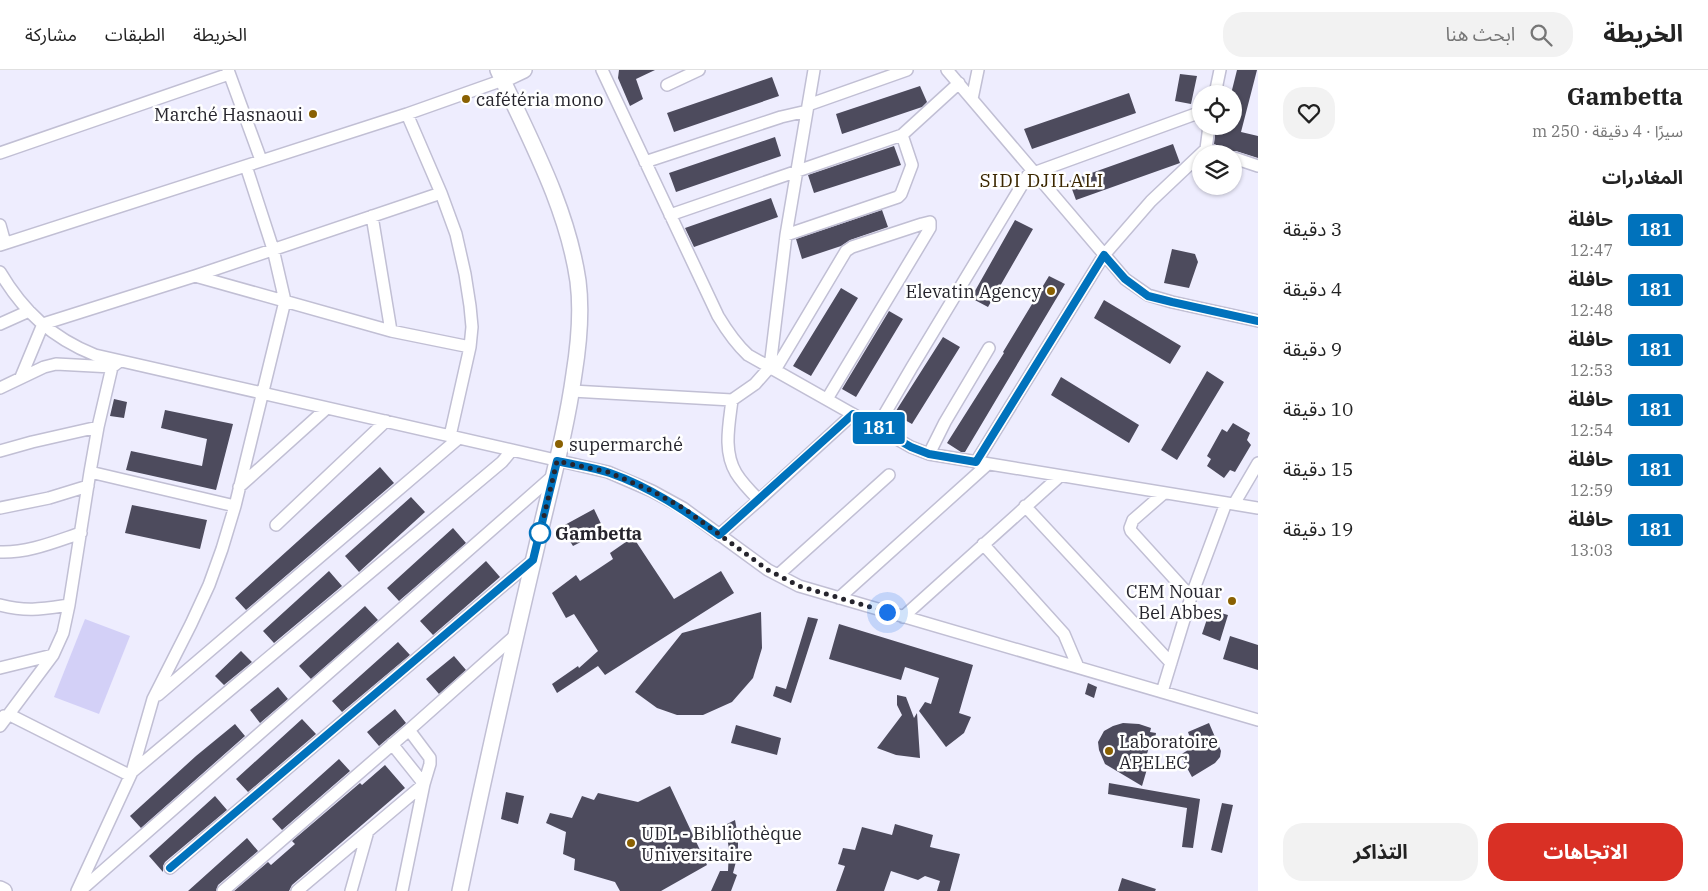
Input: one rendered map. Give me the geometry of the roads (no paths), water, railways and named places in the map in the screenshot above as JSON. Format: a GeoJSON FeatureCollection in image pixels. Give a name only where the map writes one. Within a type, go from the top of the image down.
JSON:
{"type":"FeatureCollection","features":[{"type":"Feature","properties":{"kind":"main road"},"geometry":{"type":"LineString","coordinates":[[460,891],[572,391],[580,320],[578,282],[570,241],[550,184],[500,75],[524,70]]}},
{"type":"Feature","properties":{"kind":"main road"},"geometry":{"type":"LineString","coordinates":[[0,889],[4,891]]}},
{"type":"Feature","properties":{"kind":"street"},"geometry":{"type":"LineString","coordinates":[[602,70],[718,316],[729,335],[748,355],[911,447],[929,454],[1258,508]]}},
{"type":"Feature","properties":{"kind":"street"},"geometry":{"type":"LineString","coordinates":[[667,85],[699,70]]}},
{"type":"Feature","properties":{"kind":"street"},"geometry":{"type":"LineString","coordinates":[[772,368],[786,235],[814,70]]}},
{"type":"Feature","properties":{"kind":"street"},"geometry":{"type":"LineString","coordinates":[[646,162],[808,108],[907,70]]}},
{"type":"Feature","properties":{"kind":"street"},"geometry":{"type":"LineString","coordinates":[[948,70],[1125,279],[1148,296],[1258,321]]}},
{"type":"Feature","properties":{"kind":"street"},"geometry":{"type":"LineString","coordinates":[[972,99],[978,70]]}},
{"type":"Feature","properties":{"kind":"street"},"geometry":{"type":"LineString","coordinates":[[1217,85],[1220,70]]}},
{"type":"Feature","properties":{"kind":"street"},"geometry":{"type":"LineString","coordinates":[[0,153],[228,72],[261,160]]}},
{"type":"Feature","properties":{"kind":"street"},"geometry":{"type":"LineString","coordinates":[[0,225],[3,244],[407,114],[500,75]]}},
{"type":"Feature","properties":{"kind":"street"},"geometry":{"type":"LineString","coordinates":[[670,215],[902,135],[959,83]]}},
{"type":"Feature","properties":{"kind":"street"},"geometry":{"type":"LineString","coordinates":[[153,700],[454,437],[472,327],[465,274],[456,234],[441,193],[407,114]]}},
{"type":"Feature","properties":{"kind":"street"},"geometry":{"type":"LineString","coordinates":[[877,427],[1026,178],[1034,172],[1192,115]]}},
{"type":"Feature","properties":{"kind":"street"},"geometry":{"type":"LineString","coordinates":[[786,235],[898,197],[912,165],[902,135]]}},
{"type":"Feature","properties":{"kind":"street"},"geometry":{"type":"LineString","coordinates":[[976,462],[1104,255],[1150,201],[1192,161]]}},
{"type":"Feature","properties":{"kind":"street"},"geometry":{"type":"LineString","coordinates":[[1242,161],[1258,166]]}},
{"type":"Feature","properties":{"kind":"street"},"geometry":{"type":"LineString","coordinates":[[79,891],[130,774],[153,700],[209,585],[235,506],[285,301],[273,249],[246,166]]}},
{"type":"Feature","properties":{"kind":"street"},"geometry":{"type":"LineString","coordinates":[[21,377],[43,324],[195,276],[441,193]]}},
{"type":"Feature","properties":{"kind":"street"},"geometry":{"type":"LineString","coordinates":[[372,216],[391,331]]}},
{"type":"Feature","properties":{"kind":"street"},"geometry":{"type":"LineString","coordinates":[[572,391],[732,400],[755,384],[772,368],[846,251],[852,247],[930,222],[930,228],[827,399]]}},
{"type":"Feature","properties":{"kind":"street"},"geometry":{"type":"LineString","coordinates":[[0,272],[29,311],[60,339],[76,348],[116,364]]}},
{"type":"Feature","properties":{"kind":"street"},"geometry":{"type":"LineString","coordinates":[[195,276],[391,331],[470,347]]}},
{"type":"Feature","properties":{"kind":"street"},"geometry":{"type":"LineString","coordinates":[[0,324],[29,311]]}},
{"type":"Feature","properties":{"kind":"street"},"geometry":{"type":"LineString","coordinates":[[929,454],[945,422],[989,348]]}},
{"type":"Feature","properties":{"kind":"street"},"geometry":{"type":"LineString","coordinates":[[0,388],[44,367],[56,364],[116,364],[262,393],[608,472],[652,491],[683,508],[768,570],[799,586],[1258,720]]}},
{"type":"Feature","properties":{"kind":"street"},"geometry":{"type":"LineString","coordinates":[[0,726],[5,716],[53,655],[63,633],[98,427],[116,364]]}},
{"type":"Feature","properties":{"kind":"street"},"geometry":{"type":"LineString","coordinates":[[732,400],[727,442],[730,457],[737,473],[759,500]]}},
{"type":"Feature","properties":{"kind":"street"},"geometry":{"type":"LineString","coordinates":[[239,488],[327,408]]}},
{"type":"Feature","properties":{"kind":"street"},"geometry":{"type":"LineString","coordinates":[[719,535],[853,414]]}},
{"type":"Feature","properties":{"kind":"street"},"geometry":{"type":"LineString","coordinates":[[276,525],[386,422]]}},
{"type":"Feature","properties":{"kind":"street"},"geometry":{"type":"LineString","coordinates":[[0,451],[98,427]]}},
{"type":"Feature","properties":{"kind":"street"},"geometry":{"type":"LineString","coordinates":[[130,774],[502,462],[512,450]]}},
{"type":"Feature","properties":{"kind":"street"},"geometry":{"type":"LineString","coordinates":[[1162,692],[1192,597],[1230,504],[1258,463]]}},
{"type":"Feature","properties":{"kind":"street"},"geometry":{"type":"LineString","coordinates":[[839,598],[988,464]]}},
{"type":"Feature","properties":{"kind":"street"},"geometry":{"type":"LineString","coordinates":[[90,472],[235,506]]}},
{"type":"Feature","properties":{"kind":"street"},"geometry":{"type":"LineString","coordinates":[[778,576],[889,475]]}},
{"type":"Feature","properties":{"kind":"street"},"geometry":{"type":"LineString","coordinates":[[79,891],[554,476]]}},
{"type":"Feature","properties":{"kind":"street"},"geometry":{"type":"LineString","coordinates":[[903,616],[1060,476]]}},
{"type":"Feature","properties":{"kind":"street"},"geometry":{"type":"LineString","coordinates":[[0,508],[49,498],[88,486]]}},
{"type":"Feature","properties":{"kind":"street"},"geometry":{"type":"LineString","coordinates":[[1164,493],[1133,520],[1130,528],[1192,597]]}},
{"type":"Feature","properties":{"kind":"street"},"geometry":{"type":"LineString","coordinates":[[1025,506],[1171,663]]}},
{"type":"Feature","properties":{"kind":"street"},"geometry":{"type":"LineString","coordinates":[[0,552],[34,549],[81,534]]}},
{"type":"Feature","properties":{"kind":"street"},"geometry":{"type":"LineString","coordinates":[[983,544],[1064,634],[1078,667]]}},
{"type":"Feature","properties":{"kind":"street"},"geometry":{"type":"LineString","coordinates":[[170,868],[533,560]]}},
{"type":"Feature","properties":{"kind":"street"},"geometry":{"type":"LineString","coordinates":[[0,605],[29,610],[69,605]]}},
{"type":"Feature","properties":{"kind":"street"},"geometry":{"type":"LineString","coordinates":[[223,891],[517,634]]}},
{"type":"Feature","properties":{"kind":"street"},"geometry":{"type":"LineString","coordinates":[[1062,663],[1070,650]]}},
{"type":"Feature","properties":{"kind":"street"},"geometry":{"type":"LineString","coordinates":[[0,668],[53,655]]}},
{"type":"Feature","properties":{"kind":"street"},"geometry":{"type":"LineString","coordinates":[[5,716],[130,774]]}},
{"type":"Feature","properties":{"kind":"street"},"geometry":{"type":"LineString","coordinates":[[402,891],[424,784],[430,764],[430,758],[409,730]]}},
{"type":"Feature","properties":{"kind":"street"},"geometry":{"type":"LineString","coordinates":[[392,744],[424,784]]}},
{"type":"Feature","properties":{"kind":"street"},"geometry":{"type":"LineString","coordinates":[[297,891],[424,784]]}},
{"type":"Feature","properties":{"kind":"street"},"geometry":{"type":"LineString","coordinates":[[351,891],[368,831]]}},
{"type":"Feature","properties":{"kind":"place","name":"cafétéria mono"},"geometry":{"type":"Point","coordinates":[466,99]}},
{"type":"Feature","properties":{"kind":"place","name":"Marché Hasnaoui"},"geometry":{"type":"Point","coordinates":[313,114]}},
{"type":"Feature","properties":{"kind":"place","name":"Elevatin Agency"},"geometry":{"type":"Point","coordinates":[1051,291]}},
{"type":"Feature","properties":{"kind":"place","name":"supermarché"},"geometry":{"type":"Point","coordinates":[559,444]}},
{"type":"Feature","properties":{"kind":"place","name":"Gambetta"},"geometry":{"type":"Point","coordinates":[540,533]}},
{"type":"Feature","properties":{"kind":"place","name":"CEM Nouar Bel Abbes"},"geometry":{"type":"Point","coordinates":[1232,601]}},
{"type":"Feature","properties":{"kind":"place","name":"Laboratoire APELEC"},"geometry":{"type":"Point","coordinates":[1109,751]}},
{"type":"Feature","properties":{"kind":"place","name":"UDL - Bibliothèque Universitaire"},"geometry":{"type":"Point","coordinates":[631,843]}},
{"type":"Feature","properties":{"kind":"district","name":"SIDI DJILALI"},"geometry":{"type":"Point","coordinates":[1042,180]}}]}
